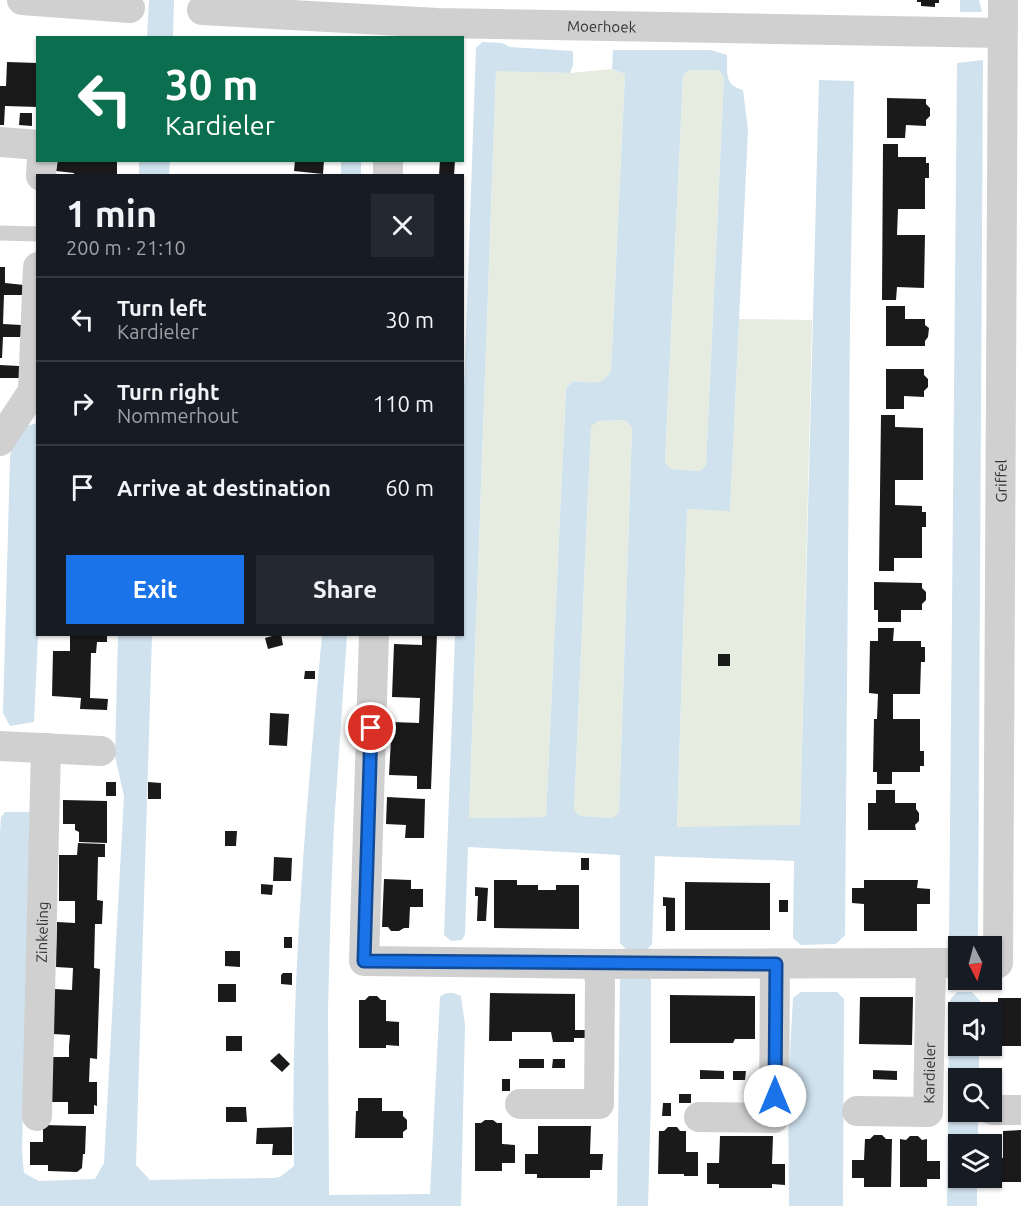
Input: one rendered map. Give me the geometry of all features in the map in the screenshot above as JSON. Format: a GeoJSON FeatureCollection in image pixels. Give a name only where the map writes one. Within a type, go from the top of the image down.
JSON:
{"type":"FeatureCollection","features":[{"type":"Feature","properties":{"kind":"street"},"geometry":{"type":"LineString","coordinates":[[22,0],[130,8]]}},
{"type":"Feature","properties":{"kind":"street","name":"Griffel"},"geometry":{"type":"LineString","coordinates":[[1003,0],[1003,963]]}},
{"type":"Feature","properties":{"kind":"street","name":"Moerhoek"},"geometry":{"type":"LineString","coordinates":[[202,10],[392,29],[1002,33]]}},
{"type":"Feature","properties":{"kind":"street"},"geometry":{"type":"LineString","coordinates":[[0,142],[36,145]]}},
{"type":"Feature","properties":{"kind":"street"},"geometry":{"type":"LineString","coordinates":[[0,441],[33,391],[36,317]]}},
{"type":"Feature","properties":{"kind":"street","name":"Kardieler"},"geometry":{"type":"LineString","coordinates":[[374,636],[364,961],[623,964],[945,963],[928,1112],[856,1111]]}},
{"type":"Feature","properties":{"kind":"street"},"geometry":{"type":"LineString","coordinates":[[0,746],[101,751]]}},
{"type":"Feature","properties":{"kind":"street","name":"Zinkeling"},"geometry":{"type":"LineString","coordinates":[[38,1116],[46,748]]}},
{"type":"Feature","properties":{"kind":"street"},"geometry":{"type":"LineString","coordinates":[[520,1104],[599,1104],[600,982],[623,964]]}},
{"type":"Feature","properties":{"kind":"street"},"geometry":{"type":"LineString","coordinates":[[699,1117],[774,1118],[776,964]]}},
{"type":"Feature","properties":{"kind":"street"},"geometry":{"type":"LineString","coordinates":[[1002,1110],[1021,1110]]}},
{"type":"Feature","properties":{"kind":"lane"},"geometry":{"type":"LineString","coordinates":[[0,233],[36,234]]}},
{"type":"Feature","properties":{"kind":"shaded area"},"geometry":{"type":"Polygon","coordinates":[[[612,69],[625,74],[611,370],[600,381],[574,381],[566,388],[546,817],[469,818],[496,70],[570,73],[612,69]]]}},
{"type":"Feature","properties":{"kind":"shaded area"},"geometry":{"type":"Polygon","coordinates":[[[689,70],[718,70],[724,77],[706,465],[700,471],[671,469],[665,464],[683,75],[689,70]]]}},
{"type":"Feature","properties":{"kind":"shaded area"},"geometry":{"type":"Polygon","coordinates":[[[739,319],[812,320],[800,826],[677,828],[687,509],[730,510],[739,319]]]}},
{"type":"Feature","properties":{"kind":"shaded area"},"geometry":{"type":"Polygon","coordinates":[[[625,420],[632,427],[619,813],[614,818],[579,816],[574,811],[591,427],[598,421],[625,420]]]}},
{"type":"Feature","properties":{"kind":"water"},"geometry":{"type":"Polygon","coordinates":[[[149,0],[174,0],[173,36],[147,36],[149,0]]]}},
{"type":"Feature","properties":{"kind":"water"},"geometry":{"type":"Polygon","coordinates":[[[960,0],[979,0],[982,12],[960,12],[960,0]]]}},
{"type":"Feature","properties":{"kind":"water"},"geometry":{"type":"Polygon","coordinates":[[[482,42],[502,43],[510,47],[573,51],[573,65],[570,73],[496,71],[469,818],[546,817],[566,388],[574,381],[600,381],[611,370],[625,74],[612,69],[613,50],[711,50],[727,55],[729,81],[743,90],[748,130],[730,511],[687,509],[677,827],[800,825],[819,80],[854,81],[845,935],[836,944],[801,945],[793,938],[794,861],[655,856],[652,944],[645,952],[644,973],[651,980],[648,1206],[617,1206],[620,980],[627,972],[627,950],[620,943],[620,855],[468,847],[465,934],[462,940],[451,941],[444,935],[455,636],[464,636],[464,390],[476,48],[482,42]],[[689,70],[683,75],[665,463],[671,469],[700,471],[706,465],[724,77],[718,70],[689,70]],[[625,420],[598,421],[591,427],[574,810],[580,816],[613,818],[619,813],[632,427],[625,420]]]}},
{"type":"Feature","properties":{"kind":"water"},"geometry":{"type":"Polygon","coordinates":[[[983,60],[978,936],[949,936],[957,63],[983,60]]]}},
{"type":"Feature","properties":{"kind":"water"},"geometry":{"type":"Polygon","coordinates":[[[139,162],[170,162],[169,174],[139,174],[139,162]]]}},
{"type":"Feature","properties":{"kind":"water"},"geometry":{"type":"Polygon","coordinates":[[[341,162],[361,162],[361,174],[341,174],[341,162]]]}},
{"type":"Feature","properties":{"kind":"water"},"geometry":{"type":"Polygon","coordinates":[[[36,423],[36,636],[38,636],[34,722],[10,726],[3,713],[10,459],[14,439],[23,428],[36,423]]]}},
{"type":"Feature","properties":{"kind":"water"},"geometry":{"type":"Polygon","coordinates":[[[118,636],[152,636],[136,1165],[150,1180],[280,1177],[294,1166],[294,1033],[300,900],[322,636],[347,636],[331,897],[328,1010],[329,1195],[430,1194],[440,997],[450,993],[461,996],[465,1025],[461,1206],[0,1206],[1,817],[5,812],[30,812],[22,1153],[24,1173],[39,1181],[95,1179],[104,1163],[124,796],[115,756],[118,636]]]}},
{"type":"Feature","properties":{"kind":"water"},"geometry":{"type":"Polygon","coordinates":[[[801,992],[837,992],[844,999],[843,1206],[789,1206],[788,1088],[793,998],[801,992]]]}},
{"type":"Feature","properties":{"kind":"water"},"geometry":{"type":"Polygon","coordinates":[[[957,992],[972,992],[980,1002],[950,1002],[957,992]]]}},
{"type":"Feature","properties":{"kind":"water"},"geometry":{"type":"Polygon","coordinates":[[[949,1056],[979,1056],[979,1068],[948,1068],[949,1056]]]}},
{"type":"Feature","properties":{"kind":"water"},"geometry":{"type":"Polygon","coordinates":[[[948,1112],[948,1122],[978,1122],[978,1134],[948,1134],[948,1188],[977,1188],[977,1206],[947,1206],[948,1112]]]}},
{"type":"Feature","properties":{"kind":"building"},"geometry":{"type":"Polygon","coordinates":[[[917,0],[939,0],[939,3],[935,3],[935,7],[921,6],[921,2],[917,0]]]}},
{"type":"Feature","properties":{"kind":"building"},"geometry":{"type":"Polygon","coordinates":[[[7,62],[36,63],[36,107],[5,106],[4,125],[0,125],[0,86],[6,86],[7,62]]]}},
{"type":"Feature","properties":{"kind":"building"},"geometry":{"type":"Polygon","coordinates":[[[887,98],[926,99],[926,104],[930,108],[930,116],[926,120],[926,126],[906,125],[905,138],[887,138],[887,98]]]}},
{"type":"Feature","properties":{"kind":"building"},"geometry":{"type":"Polygon","coordinates":[[[20,113],[32,113],[32,126],[19,125],[20,113]]]}},
{"type":"Feature","properties":{"kind":"building"},"geometry":{"type":"Polygon","coordinates":[[[883,144],[898,144],[898,157],[926,157],[926,163],[929,163],[929,178],[925,178],[925,209],[898,209],[897,235],[925,235],[924,288],[897,287],[896,300],[882,300],[883,144]]]}},
{"type":"Feature","properties":{"kind":"building"},"geometry":{"type":"Polygon","coordinates":[[[58,162],[117,162],[117,174],[74,174],[56,171],[58,162]]]}},
{"type":"Feature","properties":{"kind":"building"},"geometry":{"type":"Polygon","coordinates":[[[295,162],[324,162],[323,174],[294,171],[295,162]]]}},
{"type":"Feature","properties":{"kind":"building"},"geometry":{"type":"Polygon","coordinates":[[[440,162],[455,162],[454,174],[439,174],[440,162]]]}},
{"type":"Feature","properties":{"kind":"building"},"geometry":{"type":"Polygon","coordinates":[[[0,267],[5,267],[5,283],[24,285],[22,295],[4,295],[3,324],[21,325],[22,334],[20,337],[3,337],[2,358],[0,358],[0,267]]]}},
{"type":"Feature","properties":{"kind":"building"},"geometry":{"type":"Polygon","coordinates":[[[886,306],[905,306],[905,319],[925,319],[925,325],[929,328],[925,346],[886,346],[886,306]]]}},
{"type":"Feature","properties":{"kind":"building"},"geometry":{"type":"Polygon","coordinates":[[[0,365],[19,366],[21,368],[19,378],[0,378],[0,365]]]}},
{"type":"Feature","properties":{"kind":"building"},"geometry":{"type":"Polygon","coordinates":[[[886,369],[924,369],[928,387],[924,391],[924,397],[904,396],[904,409],[886,409],[886,369]]]}},
{"type":"Feature","properties":{"kind":"building"},"geometry":{"type":"Polygon","coordinates":[[[881,415],[895,415],[895,427],[923,428],[923,480],[895,480],[895,505],[922,506],[922,512],[926,512],[926,527],[922,527],[922,558],[894,558],[894,571],[879,571],[881,415]]]}},
{"type":"Feature","properties":{"kind":"building"},"geometry":{"type":"Polygon","coordinates":[[[874,582],[922,583],[922,588],[926,592],[926,600],[922,604],[922,610],[901,610],[901,622],[878,622],[878,610],[874,610],[874,582]]]}},
{"type":"Feature","properties":{"kind":"building"},"geometry":{"type":"Polygon","coordinates":[[[878,628],[894,628],[893,641],[921,641],[921,647],[925,647],[925,662],[921,662],[920,694],[893,694],[893,719],[920,719],[920,751],[924,751],[924,766],[920,766],[920,772],[892,772],[892,784],[877,784],[877,772],[873,772],[874,719],[877,719],[878,694],[869,693],[870,641],[878,641],[878,628]]]}},
{"type":"Feature","properties":{"kind":"building"},"geometry":{"type":"Polygon","coordinates":[[[70,636],[107,636],[107,642],[97,642],[96,653],[91,653],[90,698],[108,699],[107,710],[80,709],[81,698],[52,696],[53,651],[70,651],[70,636]]]}},
{"type":"Feature","properties":{"kind":"building"},"geometry":{"type":"Polygon","coordinates":[[[281,636],[283,645],[268,649],[265,638],[281,636]]]}},
{"type":"Feature","properties":{"kind":"building"},"geometry":{"type":"Polygon","coordinates":[[[422,636],[437,636],[431,789],[417,789],[417,776],[389,775],[392,722],[419,723],[420,698],[392,697],[394,644],[422,645],[422,636]]]}},
{"type":"Feature","properties":{"kind":"building"},"geometry":{"type":"Polygon","coordinates":[[[718,654],[730,654],[730,666],[718,666],[718,654]]]}},
{"type":"Feature","properties":{"kind":"building"},"geometry":{"type":"Polygon","coordinates":[[[305,671],[315,671],[315,679],[304,679],[305,671]]]}},
{"type":"Feature","properties":{"kind":"building"},"geometry":{"type":"Polygon","coordinates":[[[270,713],[289,714],[287,746],[269,745],[270,713]]]}},
{"type":"Feature","properties":{"kind":"building"},"geometry":{"type":"Polygon","coordinates":[[[106,782],[116,782],[116,796],[106,796],[106,782]]]}},
{"type":"Feature","properties":{"kind":"building"},"geometry":{"type":"Polygon","coordinates":[[[148,782],[161,783],[161,799],[148,799],[148,782]]]}},
{"type":"Feature","properties":{"kind":"building"},"geometry":{"type":"Polygon","coordinates":[[[876,790],[895,790],[895,803],[916,803],[919,821],[915,825],[916,830],[868,830],[868,803],[876,803],[876,790]]]}},
{"type":"Feature","properties":{"kind":"building"},"geometry":{"type":"Polygon","coordinates":[[[387,797],[425,799],[424,838],[405,838],[406,825],[386,824],[387,797]]]}},
{"type":"Feature","properties":{"kind":"building"},"geometry":{"type":"Polygon","coordinates":[[[63,800],[107,801],[107,843],[79,842],[79,832],[75,830],[75,824],[63,824],[63,800]]]}},
{"type":"Feature","properties":{"kind":"building"},"geometry":{"type":"Polygon","coordinates":[[[225,831],[237,831],[236,846],[225,846],[225,831]]]}},
{"type":"Feature","properties":{"kind":"building"},"geometry":{"type":"Polygon","coordinates":[[[78,843],[105,844],[105,857],[98,857],[97,900],[103,901],[102,924],[95,924],[94,968],[100,969],[97,1059],[90,1058],[89,1082],[97,1082],[97,1106],[94,1105],[94,1114],[68,1114],[68,1102],[50,1102],[51,1057],[69,1057],[70,1035],[53,1034],[54,989],[72,990],[73,968],[56,967],[57,922],[75,923],[75,901],[59,901],[59,855],[77,855],[78,843]]]}},
{"type":"Feature","properties":{"kind":"building"},"geometry":{"type":"Polygon","coordinates":[[[274,857],[292,858],[291,881],[273,881],[274,857]]]}},
{"type":"Feature","properties":{"kind":"building"},"geometry":{"type":"Polygon","coordinates":[[[581,858],[589,858],[589,870],[581,870],[581,858]]]}},
{"type":"Feature","properties":{"kind":"building"},"geometry":{"type":"Polygon","coordinates":[[[384,879],[411,880],[411,889],[423,889],[423,907],[410,907],[409,928],[391,931],[388,927],[382,927],[384,879]]]}},
{"type":"Feature","properties":{"kind":"building"},"geometry":{"type":"Polygon","coordinates":[[[494,880],[517,880],[517,885],[538,885],[538,890],[556,890],[556,885],[579,885],[579,929],[494,928],[494,880]]]}},
{"type":"Feature","properties":{"kind":"building"},"geometry":{"type":"Polygon","coordinates":[[[864,880],[918,880],[917,888],[930,889],[930,904],[917,904],[917,931],[864,931],[864,904],[852,903],[852,888],[864,888],[864,880]]]}},
{"type":"Feature","properties":{"kind":"building"},"geometry":{"type":"Polygon","coordinates":[[[685,882],[770,883],[770,930],[685,930],[685,882]]]}},
{"type":"Feature","properties":{"kind":"building"},"geometry":{"type":"Polygon","coordinates":[[[261,884],[273,885],[272,895],[261,894],[261,884]]]}},
{"type":"Feature","properties":{"kind":"building"},"geometry":{"type":"Polygon","coordinates":[[[475,887],[488,888],[486,921],[477,921],[478,896],[475,896],[475,887]]]}},
{"type":"Feature","properties":{"kind":"building"},"geometry":{"type":"Polygon","coordinates":[[[663,897],[675,898],[675,931],[666,931],[666,906],[663,906],[663,897]]]}},
{"type":"Feature","properties":{"kind":"building"},"geometry":{"type":"Polygon","coordinates":[[[779,900],[788,900],[788,912],[779,912],[779,900]]]}},
{"type":"Feature","properties":{"kind":"building"},"geometry":{"type":"Polygon","coordinates":[[[284,937],[292,937],[292,948],[284,948],[284,937]]]}},
{"type":"Feature","properties":{"kind":"building"},"geometry":{"type":"Polygon","coordinates":[[[225,951],[240,951],[240,967],[225,966],[225,951]]]}},
{"type":"Feature","properties":{"kind":"building"},"geometry":{"type":"Polygon","coordinates":[[[283,973],[292,973],[292,985],[281,984],[283,973]]]}},
{"type":"Feature","properties":{"kind":"building"},"geometry":{"type":"Polygon","coordinates":[[[218,984],[236,984],[236,1002],[218,1002],[218,984]]]}},
{"type":"Feature","properties":{"kind":"building"},"geometry":{"type":"Polygon","coordinates":[[[490,993],[575,994],[575,1030],[591,1030],[591,1038],[574,1038],[574,1042],[553,1042],[551,1032],[512,1032],[512,1041],[489,1041],[490,993]]]}},
{"type":"Feature","properties":{"kind":"building"},"geometry":{"type":"Polygon","coordinates":[[[670,995],[755,996],[755,1039],[735,1039],[733,1043],[670,1043],[670,995]]]}},
{"type":"Feature","properties":{"kind":"building"},"geometry":{"type":"Polygon","coordinates":[[[369,996],[377,996],[381,1000],[386,1000],[386,1021],[399,1022],[399,1046],[359,1048],[359,1000],[365,1000],[369,996]]]}},
{"type":"Feature","properties":{"kind":"building"},"geometry":{"type":"Polygon","coordinates":[[[860,997],[913,997],[912,1045],[859,1044],[860,997]]]}},
{"type":"Feature","properties":{"kind":"building"},"geometry":{"type":"Polygon","coordinates":[[[998,998],[1021,998],[1021,1046],[1002,1046],[1002,1002],[998,1002],[998,998]]]}},
{"type":"Feature","properties":{"kind":"building"},"geometry":{"type":"Polygon","coordinates":[[[226,1036],[242,1036],[242,1051],[226,1051],[226,1036]]]}},
{"type":"Feature","properties":{"kind":"building"},"geometry":{"type":"Polygon","coordinates":[[[279,1053],[290,1064],[282,1072],[270,1061],[279,1053]]]}},
{"type":"Feature","properties":{"kind":"building"},"geometry":{"type":"Polygon","coordinates":[[[519,1059],[544,1059],[544,1068],[519,1068],[519,1059]]]}},
{"type":"Feature","properties":{"kind":"building"},"geometry":{"type":"Polygon","coordinates":[[[553,1059],[565,1059],[565,1068],[552,1068],[553,1059]]]}},
{"type":"Feature","properties":{"kind":"building"},"geometry":{"type":"Polygon","coordinates":[[[700,1070],[724,1071],[724,1079],[700,1079],[700,1070]]]}},
{"type":"Feature","properties":{"kind":"building"},"geometry":{"type":"Polygon","coordinates":[[[873,1070],[897,1071],[897,1080],[873,1079],[873,1070]]]}},
{"type":"Feature","properties":{"kind":"building"},"geometry":{"type":"Polygon","coordinates":[[[733,1071],[746,1071],[745,1080],[733,1080],[733,1071]]]}},
{"type":"Feature","properties":{"kind":"building"},"geometry":{"type":"Polygon","coordinates":[[[502,1079],[510,1079],[510,1091],[502,1091],[502,1079]]]}},
{"type":"Feature","properties":{"kind":"building"},"geometry":{"type":"Polygon","coordinates":[[[679,1094],[691,1094],[691,1103],[679,1103],[679,1094]]]}},
{"type":"Feature","properties":{"kind":"building"},"geometry":{"type":"Polygon","coordinates":[[[358,1098],[382,1098],[382,1111],[403,1111],[403,1116],[407,1120],[407,1129],[403,1132],[403,1138],[355,1138],[358,1098]]]}},
{"type":"Feature","properties":{"kind":"building"},"geometry":{"type":"Polygon","coordinates":[[[663,1103],[671,1103],[671,1116],[662,1116],[663,1103]]]}},
{"type":"Feature","properties":{"kind":"building"},"geometry":{"type":"Polygon","coordinates":[[[226,1107],[246,1107],[247,1122],[226,1122],[226,1107]]]}},
{"type":"Feature","properties":{"kind":"building"},"geometry":{"type":"Polygon","coordinates":[[[485,1120],[502,1123],[502,1144],[515,1145],[515,1163],[502,1163],[502,1171],[475,1171],[475,1123],[485,1120]]]}},
{"type":"Feature","properties":{"kind":"building"},"geometry":{"type":"Polygon","coordinates":[[[43,1125],[86,1126],[82,1168],[77,1172],[48,1171],[48,1165],[30,1165],[30,1142],[43,1142],[43,1125]]]}},
{"type":"Feature","properties":{"kind":"building"},"geometry":{"type":"Polygon","coordinates":[[[538,1126],[591,1126],[590,1154],[603,1154],[602,1170],[590,1170],[590,1178],[537,1178],[537,1174],[525,1174],[525,1154],[538,1154],[538,1126]]]}},
{"type":"Feature","properties":{"kind":"building"},"geometry":{"type":"Polygon","coordinates":[[[292,1127],[292,1155],[272,1155],[273,1144],[256,1144],[257,1128],[292,1127]]]}},
{"type":"Feature","properties":{"kind":"building"},"geometry":{"type":"Polygon","coordinates":[[[668,1127],[677,1127],[680,1131],[686,1131],[686,1152],[698,1152],[698,1176],[658,1174],[659,1131],[664,1131],[668,1127]]]}},
{"type":"Feature","properties":{"kind":"building"},"geometry":{"type":"Polygon","coordinates":[[[1021,1130],[1021,1182],[1002,1182],[1003,1131],[1021,1130]]]}},
{"type":"Feature","properties":{"kind":"building"},"geometry":{"type":"Polygon","coordinates":[[[874,1135],[892,1139],[891,1187],[864,1187],[864,1178],[852,1178],[852,1160],[864,1160],[865,1139],[870,1139],[874,1135]]]}},
{"type":"Feature","properties":{"kind":"building"},"geometry":{"type":"Polygon","coordinates":[[[720,1136],[773,1136],[772,1164],[785,1164],[785,1185],[772,1184],[772,1188],[719,1188],[719,1184],[707,1184],[707,1163],[719,1163],[720,1136]]]}},
{"type":"Feature","properties":{"kind":"building"},"geometry":{"type":"Polygon","coordinates":[[[910,1136],[918,1136],[922,1140],[927,1139],[927,1161],[940,1161],[940,1179],[927,1179],[927,1187],[900,1187],[900,1139],[906,1140],[910,1136]]]}},
{"type":"Feature","properties":{"kind":"route"},"geometry":{"type":"LineString","coordinates":[[371,728],[364,961],[776,964],[775,1096]]}}]}
